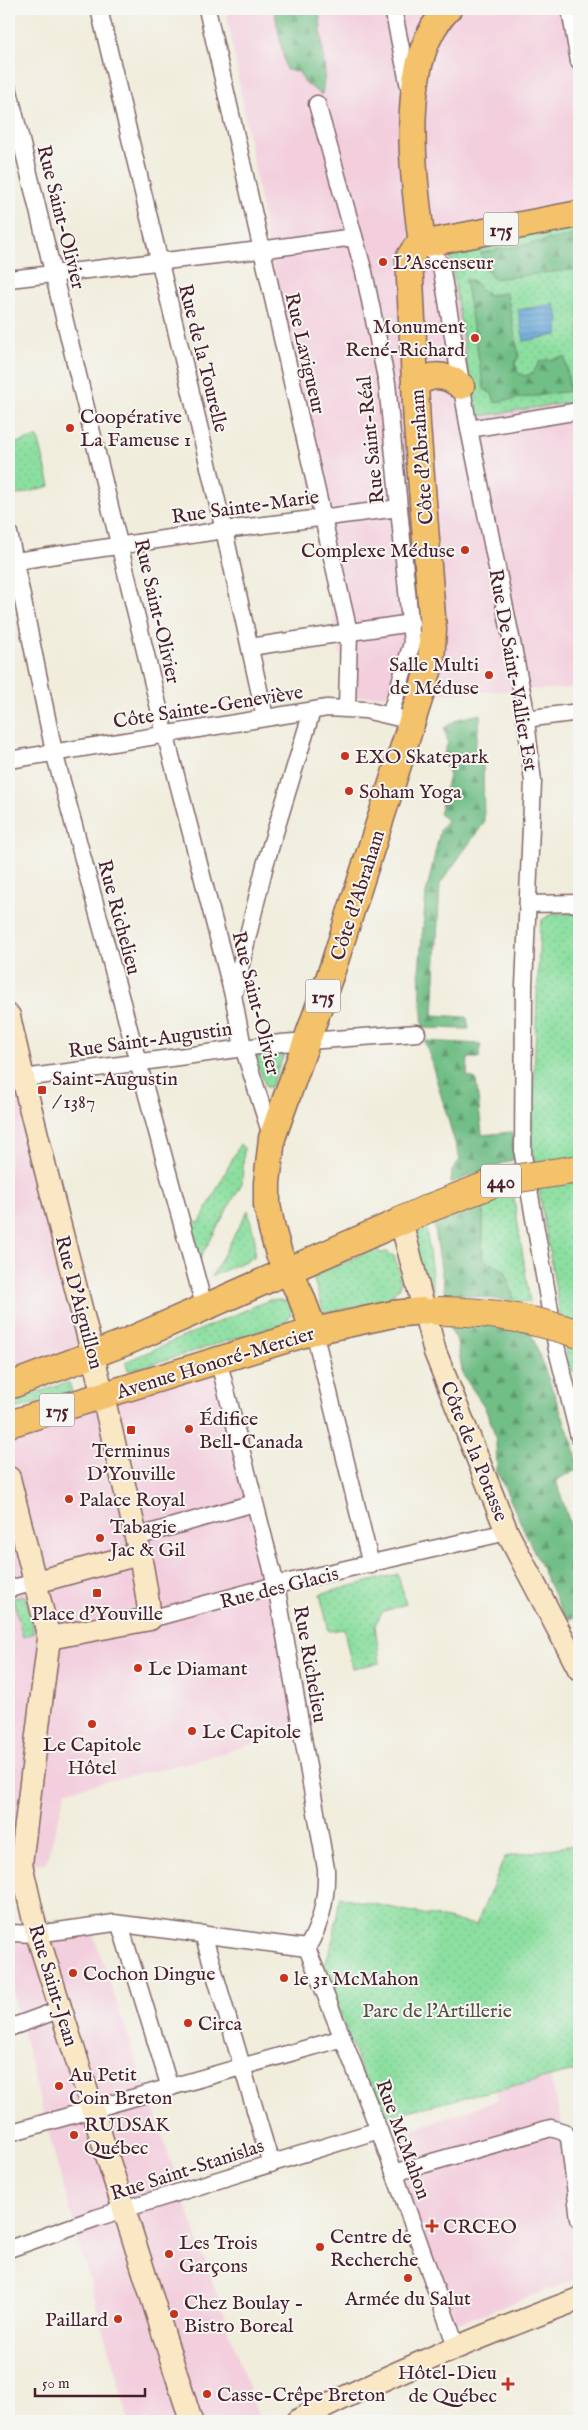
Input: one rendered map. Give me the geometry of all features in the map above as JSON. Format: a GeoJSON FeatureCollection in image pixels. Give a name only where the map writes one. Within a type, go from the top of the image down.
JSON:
{"type":"FeatureCollection","features":[{"type":"Feature","properties":{"kind":"highway","name":"440"},"geometry":{"type":"LineString","coordinates":[[401,1222],[427,1209],[499,1181],[579,1169]]}},
{"type":"Feature","properties":{"kind":"highway"},"geometry":{"type":"LineString","coordinates":[[430,1311],[493,1314],[529,1320],[579,1334]]}},
{"type":"Feature","properties":{"kind":"main road"},"geometry":{"type":"LineString","coordinates":[[422,244],[411,147],[413,105],[425,46],[440,17],[448,9]]}},
{"type":"Feature","properties":{"kind":"main road","name":"175"},"geometry":{"type":"LineString","coordinates":[[422,244],[579,214]]}},
{"type":"Feature","properties":{"kind":"main road","name":"Côte d'Abraham"},"geometry":{"type":"LineString","coordinates":[[314,1331],[308,1311],[275,1241],[268,1205],[267,1183],[272,1138],[308,1041],[401,719],[431,662],[433,629],[417,425],[408,270],[409,258],[415,249],[422,244]]}},
{"type":"Feature","properties":{"kind":"main road"},"geometry":{"type":"LineString","coordinates":[[416,384],[425,378],[444,376],[461,386]]}},
{"type":"Feature","properties":{"kind":"main road","name":"175"},"geometry":{"type":"LineString","coordinates":[[9,1386],[94,1356],[401,1222]]}},
{"type":"Feature","properties":{"kind":"main road","name":"Avenue Honoré-Mercier"},"geometry":{"type":"LineString","coordinates":[[9,1424],[314,1331],[378,1317],[430,1311]]}},
{"type":"Feature","properties":{"kind":"street","name":"Rue de la Tourelle"},"geometry":{"type":"LineString","coordinates":[[99,9],[158,262],[224,530],[265,717]]}},
{"type":"Feature","properties":{"kind":"street","name":"Rue Lavigueur"},"geometry":{"type":"LineString","coordinates":[[208,9],[260,250],[349,632],[347,708]]}},
{"type":"Feature","properties":{"kind":"street"},"geometry":{"type":"LineString","coordinates":[[393,9],[413,105]]}},
{"type":"Feature","properties":{"kind":"street"},"geometry":{"type":"LineString","coordinates":[[570,9],[579,62]]}},
{"type":"Feature","properties":{"kind":"street","name":"Rue Saint-Olivier"},"geometry":{"type":"LineString","coordinates":[[9,91],[166,733],[233,995],[243,1047],[272,1138]]}},
{"type":"Feature","properties":{"kind":"street","name":"Rue Saint-Réal"},"geometry":{"type":"LineString","coordinates":[[317,104],[354,237],[387,384],[411,622],[410,653],[401,719]]}},
{"type":"Feature","properties":{"kind":"street"},"geometry":{"type":"LineString","coordinates":[[9,279],[260,250],[354,237]]}},
{"type":"Feature","properties":{"kind":"street","name":"Rue De Saint-Vallier Est"},"geometry":{"type":"LineString","coordinates":[[422,244],[433,252],[441,266],[469,429],[524,702],[533,782],[523,1031],[523,1155],[557,1350],[579,1437]]}},
{"type":"Feature","properties":{"kind":"street"},"geometry":{"type":"LineString","coordinates":[[469,429],[579,411]]}},
{"type":"Feature","properties":{"kind":"street","name":"Rue Sainte-Marie"},"geometry":{"type":"LineString","coordinates":[[12,561],[224,530],[399,508]]}},
{"type":"Feature","properties":{"kind":"street","name":"Rue Richelieu"},"geometry":{"type":"LineString","coordinates":[[9,533],[12,561],[54,752],[136,1062],[205,1309]]}},
{"type":"Feature","properties":{"kind":"street"},"geometry":{"type":"LineString","coordinates":[[250,647],[411,622]]}},
{"type":"Feature","properties":{"kind":"street","name":"Côte Sainte-Geneviève"},"geometry":{"type":"LineString","coordinates":[[9,760],[166,733],[312,711],[347,708],[401,719]]}},
{"type":"Feature","properties":{"kind":"street"},"geometry":{"type":"LineString","coordinates":[[233,995],[265,865],[312,711]]}},
{"type":"Feature","properties":{"kind":"street"},"geometry":{"type":"LineString","coordinates":[[526,719],[579,712]]}},
{"type":"Feature","properties":{"kind":"street"},"geometry":{"type":"LineString","coordinates":[[528,904],[579,903]]}},
{"type":"Feature","properties":{"kind":"street","name":"Rue D'Aiguillon"},"geometry":{"type":"LineString","coordinates":[[9,1016],[16,1079],[105,1396],[138,1546],[150,1619]]}},
{"type":"Feature","properties":{"kind":"street","name":"Rue Saint-Augustin"},"geometry":{"type":"LineString","coordinates":[[16,1079],[243,1047],[416,1033]]}},
{"type":"Feature","properties":{"kind":"street","name":"Côte de la Potasse"},"geometry":{"type":"LineString","coordinates":[[401,1222],[430,1311],[435,1352],[507,1532],[579,1669]]}},
{"type":"Feature","properties":{"kind":"street"},"geometry":{"type":"LineString","coordinates":[[314,1331],[371,1565]]}},
{"type":"Feature","properties":{"kind":"street","name":"Rue Richelieu"},"geometry":{"type":"LineString","coordinates":[[218,1359],[276,1585],[326,1869],[324,1908],[314,1936],[307,1948]]}},
{"type":"Feature","properties":{"kind":"street","name":"Rue Saint-Jean"},"geometry":{"type":"LineString","coordinates":[[9,1478],[50,1638],[21,1864],[37,1934],[191,2421]]}},
{"type":"Feature","properties":{"kind":"street"},"geometry":{"type":"LineString","coordinates":[[9,1589],[36,1582],[254,1503]]}},
{"type":"Feature","properties":{"kind":"street","name":"Rue des Glacis"},"geometry":{"type":"LineString","coordinates":[[50,1638],[150,1619],[276,1585],[371,1565],[507,1532]]}},
{"type":"Feature","properties":{"kind":"street"},"geometry":{"type":"LineString","coordinates":[[9,1933],[37,1934],[105,1923],[307,1948]]}},
{"type":"Feature","properties":{"kind":"street"},"geometry":{"type":"LineString","coordinates":[[120,1925],[170,2088]]}},
{"type":"Feature","properties":{"kind":"street"},"geometry":{"type":"LineString","coordinates":[[203,1934],[271,2164]]}},
{"type":"Feature","properties":{"kind":"street","name":"Rue McMahon"},"geometry":{"type":"LineString","coordinates":[[307,1948],[379,2130],[456,2346]]}},
{"type":"Feature","properties":{"kind":"street"},"geometry":{"type":"LineString","coordinates":[[9,2028],[61,2009]]}},
{"type":"Feature","properties":{"kind":"street"},"geometry":{"type":"LineString","coordinates":[[9,2133],[343,2038]]}},
{"type":"Feature","properties":{"kind":"street"},"geometry":{"type":"LineString","coordinates":[[394,2173],[551,2128],[564,2132],[569,2138],[579,2219]]}},
{"type":"Feature","properties":{"kind":"street","name":"Rue Saint-Stanislas"},"geometry":{"type":"LineString","coordinates":[[9,2250],[96,2218],[125,2211],[379,2130]]}},
{"type":"Feature","properties":{"kind":"street"},"geometry":{"type":"LineString","coordinates":[[297,2421],[393,2374],[456,2346],[579,2299]]}},
{"type":"Feature","properties":{"kind":"shaded area"},"geometry":{"type":"Polygon","coordinates":[[[226,9],[579,9],[579,688],[348,697],[226,9]]]}},
{"type":"Feature","properties":{"kind":"shaded area"},"geometry":{"type":"Polygon","coordinates":[[[22,1078],[94,1356],[9,1386],[9,1080],[22,1078]]]}},
{"type":"Feature","properties":{"kind":"shaded area"},"geometry":{"type":"Polygon","coordinates":[[[218,1359],[301,1729],[196,1761],[66,1791],[46,1863],[9,1865],[9,1424],[218,1359]]]}},
{"type":"Feature","properties":{"kind":"shaded area"},"geometry":{"type":"Polygon","coordinates":[[[92,1931],[260,2421],[129,2421],[44,2117],[9,1977],[9,1942],[55,1941],[92,1931]]]}},
{"type":"Feature","properties":{"kind":"shaded area"},"geometry":{"type":"Polygon","coordinates":[[[548,2069],[564,2131],[579,2219],[579,2278],[456,2324],[387,2138],[498,2100],[494,2085],[548,2069]]]}},
{"type":"Feature","properties":{"kind":"green space"},"geometry":{"type":"Polygon","coordinates":[[[274,9],[319,9],[325,73],[322,95],[305,83],[299,72],[286,70],[274,9]]]}},
{"type":"Feature","properties":{"kind":"green space"},"geometry":{"type":"Polygon","coordinates":[[[579,225],[579,401],[475,417],[450,254],[459,253],[474,241],[579,225]]]}},
{"type":"Feature","properties":{"kind":"green space"},"geometry":{"type":"Polygon","coordinates":[[[579,234],[579,269],[493,279],[483,266],[481,253],[579,234]]]}},
{"type":"Feature","properties":{"kind":"green space"},"geometry":{"type":"Polygon","coordinates":[[[465,280],[472,280],[489,295],[507,293],[519,357],[515,363],[518,373],[524,376],[533,373],[540,361],[565,357],[570,391],[495,402],[492,394],[484,389],[465,280]]]}},
{"type":"Feature","properties":{"kind":"green space"},"geometry":{"type":"Polygon","coordinates":[[[38,437],[50,486],[9,497],[9,445],[38,437]]]}},
{"type":"Feature","properties":{"kind":"green space"},"geometry":{"type":"Polygon","coordinates":[[[481,714],[473,759],[483,763],[484,823],[440,884],[433,1015],[467,1017],[469,1029],[423,1028],[419,971],[426,894],[440,831],[447,820],[439,814],[449,776],[443,756],[448,742],[444,728],[458,719],[481,714]]]}},
{"type":"Feature","properties":{"kind":"green space"},"geometry":{"type":"Polygon","coordinates":[[[553,913],[579,914],[579,1370],[570,1372],[531,1145],[540,928],[542,920],[553,913]]]}},
{"type":"Feature","properties":{"kind":"green space"},"geometry":{"type":"Polygon","coordinates":[[[425,1041],[481,1044],[479,1058],[468,1058],[467,1076],[476,1079],[482,1135],[512,1132],[515,1159],[451,1183],[452,1171],[460,1160],[425,1041]]]}},
{"type":"Feature","properties":{"kind":"green space"},"geometry":{"type":"Polygon","coordinates":[[[285,1052],[271,1087],[266,1087],[254,1056],[285,1052]]]}},
{"type":"Feature","properties":{"kind":"green space"},"geometry":{"type":"Polygon","coordinates":[[[240,1144],[244,1148],[242,1183],[199,1260],[186,1220],[200,1222],[240,1144]]]}},
{"type":"Feature","properties":{"kind":"green space"},"geometry":{"type":"Polygon","coordinates":[[[513,1193],[530,1302],[515,1302],[505,1271],[482,1259],[484,1200],[513,1193]]]}},
{"type":"Feature","properties":{"kind":"green space"},"geometry":{"type":"Polygon","coordinates":[[[484,1200],[482,1259],[505,1271],[515,1302],[466,1295],[445,1295],[434,1223],[484,1200]]]}},
{"type":"Feature","properties":{"kind":"green space"},"geometry":{"type":"Polygon","coordinates":[[[248,1210],[255,1240],[254,1257],[212,1276],[248,1210]]]}},
{"type":"Feature","properties":{"kind":"green space"},"geometry":{"type":"Polygon","coordinates":[[[426,1225],[435,1301],[430,1301],[411,1234],[426,1225]]]}},
{"type":"Feature","properties":{"kind":"green space"},"geometry":{"type":"Polygon","coordinates":[[[377,1247],[379,1253],[387,1252],[394,1256],[400,1275],[400,1288],[394,1291],[394,1299],[324,1313],[313,1277],[377,1247]]]}},
{"type":"Feature","properties":{"kind":"green space"},"geometry":{"type":"Polygon","coordinates":[[[269,1300],[283,1300],[292,1309],[289,1318],[280,1325],[129,1371],[125,1362],[269,1300]]]}},
{"type":"Feature","properties":{"kind":"green space"},"geometry":{"type":"Polygon","coordinates":[[[440,1312],[530,1330],[574,1447],[579,1469],[556,1480],[579,1552],[579,1617],[565,1619],[497,1471],[496,1441],[492,1425],[484,1406],[463,1375],[457,1341],[440,1312]]]}},
{"type":"Feature","properties":{"kind":"green space"},"geometry":{"type":"Polygon","coordinates":[[[69,1382],[72,1392],[12,1410],[9,1401],[69,1382]]]}},
{"type":"Feature","properties":{"kind":"green space"},"geometry":{"type":"Polygon","coordinates":[[[398,1574],[406,1604],[382,1612],[375,1625],[380,1663],[352,1668],[344,1629],[329,1631],[320,1594],[398,1574]]]}},
{"type":"Feature","properties":{"kind":"green space"},"geometry":{"type":"Polygon","coordinates":[[[25,1596],[34,1633],[23,1637],[13,1598],[25,1596]]]}},
{"type":"Feature","properties":{"kind":"green space","name":"Parc de l'Artillerie"},"geometry":{"type":"Polygon","coordinates":[[[579,1844],[579,2070],[379,2118],[323,1968],[332,1945],[340,1897],[476,1925],[505,1857],[579,1844]]]}},
{"type":"Feature","properties":{"kind":"water"},"geometry":{"type":"Polygon","coordinates":[[[554,304],[559,318],[557,335],[524,341],[518,310],[554,304]]]}},
{"type":"Feature","properties":{"kind":"place","name":"L'Ascenseur"},"geometry":{"type":"Point","coordinates":[383,262]}},
{"type":"Feature","properties":{"kind":"place","name":"Monument René-Richard"},"geometry":{"type":"Point","coordinates":[475,338]}},
{"type":"Feature","properties":{"kind":"place","name":"Coopérative La Fameuse 1"},"geometry":{"type":"Point","coordinates":[70,428]}},
{"type":"Feature","properties":{"kind":"place","name":"Complexe Méduse"},"geometry":{"type":"Point","coordinates":[465,550]}},
{"type":"Feature","properties":{"kind":"place","name":"Salle Multi de Méduse"},"geometry":{"type":"Point","coordinates":[489,675]}},
{"type":"Feature","properties":{"kind":"place","name":"EXO Skatepark"},"geometry":{"type":"Point","coordinates":[345,756]}},
{"type":"Feature","properties":{"kind":"place","name":"Soham Yoga"},"geometry":{"type":"Point","coordinates":[349,791]}},
{"type":"Feature","properties":{"kind":"place","name":"Saint-Augustin / 1387"},"geometry":{"type":"Point","coordinates":[42,1090]}},
{"type":"Feature","properties":{"kind":"place","name":"Édifice Bell-Canada"},"geometry":{"type":"Point","coordinates":[189,1429]}},
{"type":"Feature","properties":{"kind":"place","name":"Terminus D'Youville"},"geometry":{"type":"Point","coordinates":[131,1430]}},
{"type":"Feature","properties":{"kind":"place","name":"Palace Royal"},"geometry":{"type":"Point","coordinates":[69,1499]}},
{"type":"Feature","properties":{"kind":"place","name":"Tabagie Jac & Gil"},"geometry":{"type":"Point","coordinates":[100,1538]}},
{"type":"Feature","properties":{"kind":"place","name":"Place d'Youville"},"geometry":{"type":"Point","coordinates":[97,1593]}},
{"type":"Feature","properties":{"kind":"place","name":"Le Diamant"},"geometry":{"type":"Point","coordinates":[138,1668]}},
{"type":"Feature","properties":{"kind":"place","name":"Le Capitole Hôtel"},"geometry":{"type":"Point","coordinates":[92,1724]}},
{"type":"Feature","properties":{"kind":"place","name":"Le Capitole"},"geometry":{"type":"Point","coordinates":[192,1731]}},
{"type":"Feature","properties":{"kind":"place","name":"Cochon Dingue"},"geometry":{"type":"Point","coordinates":[73,1973]}},
{"type":"Feature","properties":{"kind":"place","name":"le 31 McMahon"},"geometry":{"type":"Point","coordinates":[284,1978]}},
{"type":"Feature","properties":{"kind":"place","name":"Circa"},"geometry":{"type":"Point","coordinates":[188,2023]}},
{"type":"Feature","properties":{"kind":"place","name":"Au Petit Coin Breton"},"geometry":{"type":"Point","coordinates":[59,2086]}},
{"type":"Feature","properties":{"kind":"place","name":"RUDSAK Québec"},"geometry":{"type":"Point","coordinates":[74,2135]}},
{"type":"Feature","properties":{"kind":"place","name":"CRCEO"},"geometry":{"type":"Point","coordinates":[432,2226]}},
{"type":"Feature","properties":{"kind":"place","name":"Centre de Recherche"},"geometry":{"type":"Point","coordinates":[320,2247]}},
{"type":"Feature","properties":{"kind":"place","name":"Les Trois Garçons"},"geometry":{"type":"Point","coordinates":[169,2254]}},
{"type":"Feature","properties":{"kind":"place","name":"Armée du Salut"},"geometry":{"type":"Point","coordinates":[408,2278]}},
{"type":"Feature","properties":{"kind":"place","name":"Chez Boulay - Bistro Boreal"},"geometry":{"type":"Point","coordinates":[174,2314]}},
{"type":"Feature","properties":{"kind":"place","name":"Paillard"},"geometry":{"type":"Point","coordinates":[118,2319]}},
{"type":"Feature","properties":{"kind":"place","name":"Hôtel-Dieu de Québec"},"geometry":{"type":"Point","coordinates":[508,2384]}},
{"type":"Feature","properties":{"kind":"place","name":"Casse-Crêpe Breton"},"geometry":{"type":"Point","coordinates":[207,2394]}}]}
